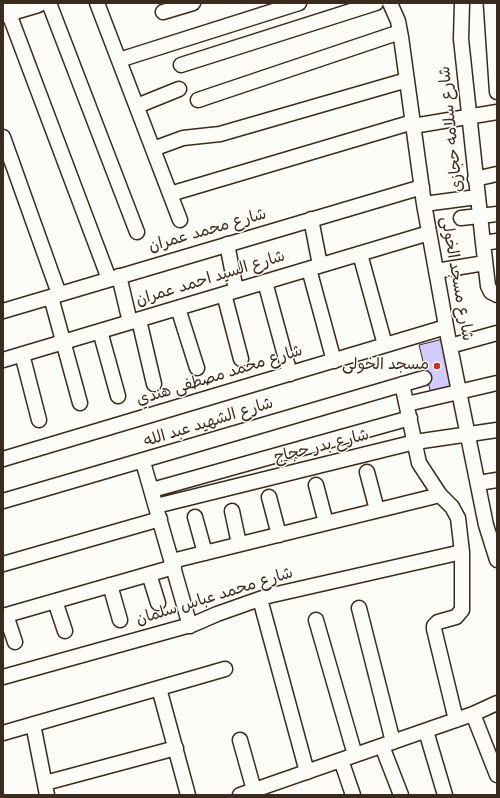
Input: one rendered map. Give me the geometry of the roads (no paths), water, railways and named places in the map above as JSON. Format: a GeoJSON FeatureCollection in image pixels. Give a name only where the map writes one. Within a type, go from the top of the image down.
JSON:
{"type":"FeatureCollection","features":[{"type":"Feature","properties":{"kind":"street"},"geometry":{"type":"LineString","coordinates":[[37,3],[6,12],[114,277],[134,321],[154,384]]}},
{"type":"Feature","properties":{"kind":"street"},"geometry":{"type":"LineString","coordinates":[[49,3],[137,232]]}},
{"type":"Feature","properties":{"kind":"street"},"geometry":{"type":"LineString","coordinates":[[98,3],[180,220]]}},
{"type":"Feature","properties":{"kind":"street"},"geometry":{"type":"LineString","coordinates":[[163,12],[193,3]]}},
{"type":"Feature","properties":{"kind":"street"},"geometry":{"type":"LineString","coordinates":[[119,60],[299,3]]}},
{"type":"Feature","properties":{"kind":"street"},"geometry":{"type":"LineString","coordinates":[[181,65],[376,3]]}},
{"type":"Feature","properties":{"kind":"street","name":"شارع مسجد الخولى"},"geometry":{"type":"LineString","coordinates":[[390,3],[400,32],[424,204],[446,327],[478,482],[494,540],[497,560]]}},
{"type":"Feature","properties":{"kind":"street","name":"شارع سلامه حجازى"},"geometry":{"type":"LineString","coordinates":[[462,3],[461,38],[479,216],[488,286],[491,292],[497,295]]}},
{"type":"Feature","properties":{"kind":"street"},"geometry":{"type":"LineString","coordinates":[[490,3],[497,92]]}},
{"type":"Feature","properties":{"kind":"street"},"geometry":{"type":"LineString","coordinates":[[198,100],[400,32]]}},
{"type":"Feature","properties":{"kind":"street"},"geometry":{"type":"LineString","coordinates":[[153,149],[183,138],[220,134],[407,80]]}},
{"type":"Feature","properties":{"kind":"street"},"geometry":{"type":"LineString","coordinates":[[137,106],[179,89]]}},
{"type":"Feature","properties":{"kind":"street"},"geometry":{"type":"LineString","coordinates":[[170,194],[413,124],[497,112]]}},
{"type":"Feature","properties":{"kind":"street"},"geometry":{"type":"LineString","coordinates":[[3,137],[55,295],[63,342],[80,403]]}},
{"type":"Feature","properties":{"kind":"street"},"geometry":{"type":"LineString","coordinates":[[475,179],[497,174]]}},
{"type":"Feature","properties":{"kind":"street","name":"شارع محمد عمران"},"geometry":{"type":"LineString","coordinates":[[3,311],[422,187]]}},
{"type":"Feature","properties":{"kind":"street"},"geometry":{"type":"LineString","coordinates":[[424,204],[477,197]]}},
{"type":"Feature","properties":{"kind":"street"},"geometry":{"type":"LineString","coordinates":[[461,218],[497,214]]}},
{"type":"Feature","properties":{"kind":"street"},"geometry":{"type":"LineString","coordinates":[[311,219],[315,267],[334,361]]}},
{"type":"Feature","properties":{"kind":"street","name":"شارع السيد احمد عمران"},"geometry":{"type":"LineString","coordinates":[[3,360],[429,233]]}},
{"type":"Feature","properties":{"kind":"street"},"geometry":{"type":"LineString","coordinates":[[483,243],[497,241]]}},
{"type":"Feature","properties":{"kind":"street"},"geometry":{"type":"LineString","coordinates":[[227,244],[230,292],[241,360]]}},
{"type":"Feature","properties":{"kind":"street"},"geometry":{"type":"LineString","coordinates":[[360,254],[385,345]]}},
{"type":"Feature","properties":{"kind":"street"},"geometry":{"type":"LineString","coordinates":[[436,271],[485,263]]}},
{"type":"Feature","properties":{"kind":"street"},"geometry":{"type":"LineString","coordinates":[[266,282],[290,374]]}},
{"type":"Feature","properties":{"kind":"street"},"geometry":{"type":"LineString","coordinates":[[178,308],[197,368]]}},
{"type":"Feature","properties":{"kind":"street","name":"شارع محمد مصطفى هندي"},"geometry":{"type":"LineString","coordinates":[[3,459],[446,327]]}},
{"type":"Feature","properties":{"kind":"street"},"geometry":{"type":"LineString","coordinates":[[100,331],[118,396]]}},
{"type":"Feature","properties":{"kind":"street"},"geometry":{"type":"LineString","coordinates":[[450,346],[497,333]]}},
{"type":"Feature","properties":{"kind":"street"},"geometry":{"type":"LineString","coordinates":[[22,354],[40,420]]}},
{"type":"Feature","properties":{"kind":"street","name":"شارع الشهيد عبد الله"},"geometry":{"type":"LineString","coordinates":[[3,501],[143,462],[424,378]]}},
{"type":"Feature","properties":{"kind":"street"},"geometry":{"type":"LineString","coordinates":[[152,490],[408,411],[459,392],[497,383]]}},
{"type":"Feature","properties":{"kind":"street"},"geometry":{"type":"LineString","coordinates":[[402,384],[422,468],[440,495],[456,512],[462,552],[461,613],[456,617],[438,622],[434,626],[456,720]]}},
{"type":"Feature","properties":{"kind":"street","name":"شارع بدر حجاج"},"geometry":{"type":"LineString","coordinates":[[3,564],[158,512],[415,442],[468,433],[497,430]]}},
{"type":"Feature","properties":{"kind":"street"},"geometry":{"type":"LineString","coordinates":[[143,462],[190,626]]}},
{"type":"Feature","properties":{"kind":"street"},"geometry":{"type":"LineString","coordinates":[[367,472],[378,510]]}},
{"type":"Feature","properties":{"kind":"street"},"geometry":{"type":"LineString","coordinates":[[478,482],[497,480]]}},
{"type":"Feature","properties":{"kind":"street"},"geometry":{"type":"LineString","coordinates":[[316,485],[326,523]]}},
{"type":"Feature","properties":{"kind":"street"},"geometry":{"type":"LineString","coordinates":[[15,642],[4,615],[149,574],[205,553],[440,495]]}},
{"type":"Feature","properties":{"kind":"street"},"geometry":{"type":"LineString","coordinates":[[269,497],[279,535]]}},
{"type":"Feature","properties":{"kind":"street"},"geometry":{"type":"LineString","coordinates":[[232,511],[239,544]]}},
{"type":"Feature","properties":{"kind":"street"},"geometry":{"type":"LineString","coordinates":[[195,517],[205,553]]}},
{"type":"Feature","properties":{"kind":"street","name":"شارع محمد عباس سلمان"},"geometry":{"type":"LineString","coordinates":[[3,677],[190,626],[260,599],[462,552]]}},
{"type":"Feature","properties":{"kind":"street"},"geometry":{"type":"LineString","coordinates":[[149,574],[158,603]]}},
{"type":"Feature","properties":{"kind":"street"},"geometry":{"type":"LineString","coordinates":[[110,585],[120,620]]}},
{"type":"Feature","properties":{"kind":"street"},"geometry":{"type":"LineString","coordinates":[[260,599],[307,772]]}},
{"type":"Feature","properties":{"kind":"street"},"geometry":{"type":"LineString","coordinates":[[55,601],[65,631]]}},
{"type":"Feature","properties":{"kind":"street"},"geometry":{"type":"LineString","coordinates":[[359,608],[388,744],[401,795]]}},
{"type":"Feature","properties":{"kind":"street"},"geometry":{"type":"LineString","coordinates":[[316,620],[355,755]]}},
{"type":"Feature","properties":{"kind":"street"},"geometry":{"type":"LineString","coordinates":[[3,733],[225,668]]}},
{"type":"Feature","properties":{"kind":"street"},"geometry":{"type":"LineString","coordinates":[[159,688],[188,795]]}},
{"type":"Feature","properties":{"kind":"street"},"geometry":{"type":"LineString","coordinates":[[240,795],[473,714],[497,704]]}},
{"type":"Feature","properties":{"kind":"street"},"geometry":{"type":"LineString","coordinates":[[473,714],[497,774]]}},
{"type":"Feature","properties":{"kind":"street"},"geometry":{"type":"LineString","coordinates":[[33,724],[46,789],[176,748]]}},
{"type":"Feature","properties":{"kind":"street"},"geometry":{"type":"LineString","coordinates":[[426,730],[445,795]]}},
{"type":"Feature","properties":{"kind":"street"},"geometry":{"type":"LineString","coordinates":[[240,740],[254,790]]}},
{"type":"Feature","properties":{"kind":"street"},"geometry":{"type":"LineString","coordinates":[[341,760],[353,795]]}},
{"type":"Feature","properties":{"kind":"place","name":"مسجد الخولى"},"geometry":{"type":"Point","coordinates":[437,366]}}]}
